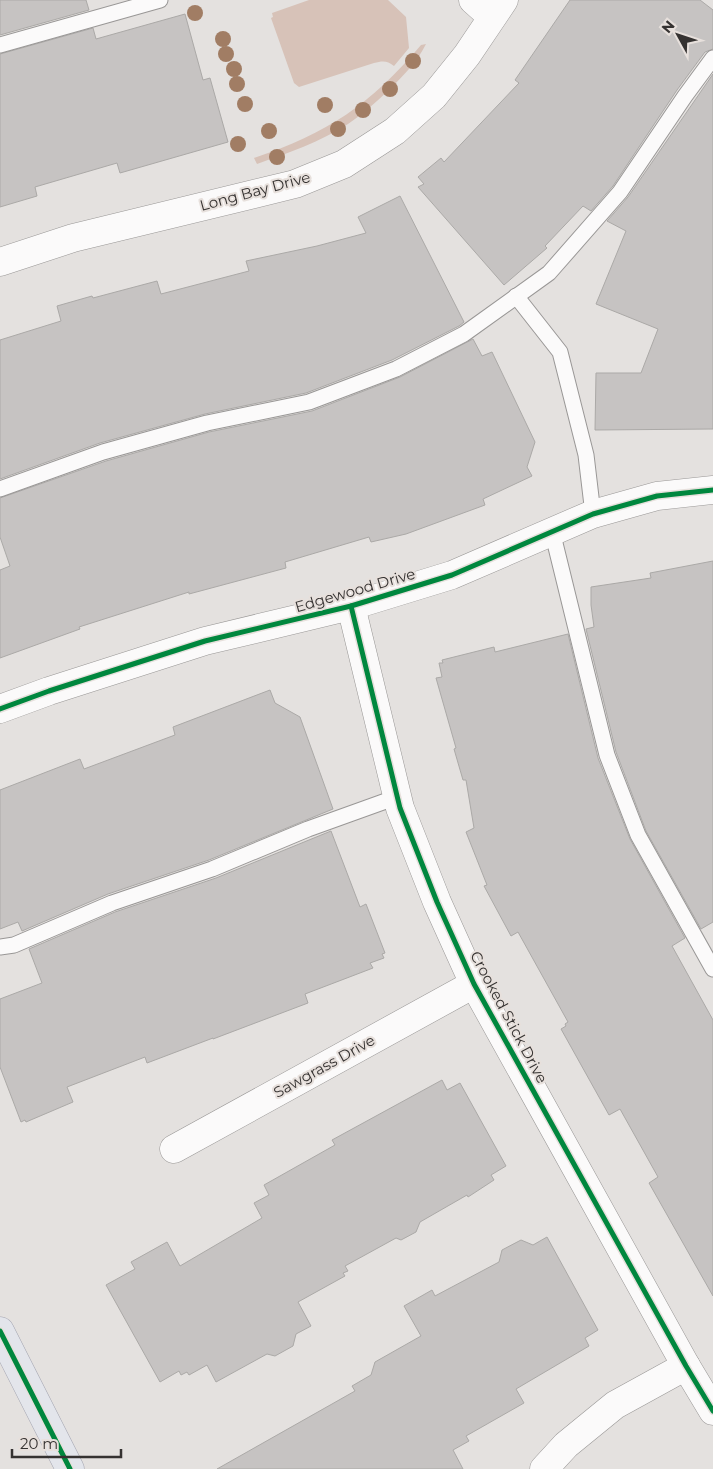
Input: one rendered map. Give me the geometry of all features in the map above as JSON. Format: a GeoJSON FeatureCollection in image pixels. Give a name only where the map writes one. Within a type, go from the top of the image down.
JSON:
{"type":"FeatureCollection","features":[{"type":"Feature","properties":{"kind":"main road"},"geometry":{"type":"LineString","coordinates":[[0,1331],[70,1469]]}},
{"type":"Feature","properties":{"kind":"street","name":"Long Bay Drive"},"geometry":{"type":"LineString","coordinates":[[0,262],[73,238],[295,184],[344,164],[395,132],[434,96],[467,55],[490,6]]}},
{"type":"Feature","properties":{"kind":"street","name":"Edgewood Drive"},"geometry":{"type":"LineString","coordinates":[[0,709],[205,641],[350,606],[452,575],[593,514],[657,496],[713,490]]}},
{"type":"Feature","properties":{"kind":"street","name":"Crooked Stick Drive"},"geometry":{"type":"LineString","coordinates":[[350,606],[397,797],[437,902],[474,984],[686,1366],[713,1411]]}},
{"type":"Feature","properties":{"kind":"street","name":"Sawgrass Drive"},"geometry":{"type":"LineString","coordinates":[[174,1148],[474,984]]}},
{"type":"Feature","properties":{"kind":"street"},"geometry":{"type":"LineString","coordinates":[[544,1469],[566,1445],[615,1405],[686,1366]]}},
{"type":"Feature","properties":{"kind":"lane"},"geometry":{"type":"LineString","coordinates":[[0,45],[160,0]]}},
{"type":"Feature","properties":{"kind":"lane"},"geometry":{"type":"LineString","coordinates":[[0,489],[121,447],[207,423],[309,402],[396,369],[464,334],[550,273],[620,192],[713,58]]}},
{"type":"Feature","properties":{"kind":"lane"},"geometry":{"type":"LineString","coordinates":[[516,296],[560,352],[586,455],[593,514]]}},
{"type":"Feature","properties":{"kind":"lane"},"geometry":{"type":"LineString","coordinates":[[552,531],[564,572],[607,756],[638,835],[713,969]]}},
{"type":"Feature","properties":{"kind":"lane"},"geometry":{"type":"LineString","coordinates":[[0,948],[14,945],[112,903],[212,869],[308,829],[397,797]]}},
{"type":"Feature","properties":{"kind":"shaded area"},"geometry":{"type":"Polygon","coordinates":[[[309,0],[388,0],[406,17],[409,48],[394,66],[387,62],[377,62],[299,87],[294,83],[271,18],[273,17],[272,13],[309,0]]]}},
{"type":"Feature","properties":{"kind":"shaded area"},"geometry":{"type":"Polygon","coordinates":[[[426,44],[400,79],[354,120],[315,142],[257,164],[254,158],[304,138],[346,115],[384,84],[421,45],[426,44]]]}},
{"type":"Feature","properties":{"kind":"building"},"geometry":{"type":"Polygon","coordinates":[[[0,0],[86,0],[89,10],[0,35],[0,0]]]}},
{"type":"Feature","properties":{"kind":"building"},"geometry":{"type":"Polygon","coordinates":[[[570,0],[700,0],[713,10],[713,49],[705,52],[677,90],[613,186],[591,211],[583,206],[545,246],[547,248],[504,285],[418,187],[424,184],[418,177],[441,158],[444,162],[519,83],[515,80],[570,0]]]}},
{"type":"Feature","properties":{"kind":"building"},"geometry":{"type":"Polygon","coordinates":[[[185,14],[203,80],[210,78],[228,142],[120,173],[117,163],[35,187],[37,196],[0,207],[0,54],[93,28],[96,39],[185,14]]]}},
{"type":"Feature","properties":{"kind":"building"},"geometry":{"type":"Polygon","coordinates":[[[713,74],[713,429],[595,430],[596,373],[641,373],[658,329],[596,304],[626,231],[607,221],[628,197],[713,74]]]}},
{"type":"Feature","properties":{"kind":"building"},"geometry":{"type":"Polygon","coordinates":[[[400,196],[464,322],[459,326],[392,360],[306,393],[205,414],[100,443],[0,479],[0,340],[61,321],[57,306],[157,281],[161,294],[249,271],[246,261],[317,246],[366,233],[358,217],[400,196]]]}},
{"type":"Feature","properties":{"kind":"building"},"geometry":{"type":"Polygon","coordinates":[[[473,339],[482,356],[492,352],[535,442],[527,467],[532,476],[483,499],[485,505],[406,534],[371,542],[369,537],[285,562],[286,568],[189,594],[189,592],[79,627],[80,629],[0,658],[0,570],[10,566],[0,537],[0,498],[106,461],[209,432],[312,411],[400,377],[473,339]]]}},
{"type":"Feature","properties":{"kind":"building"},"geometry":{"type":"Polygon","coordinates":[[[713,561],[713,922],[701,929],[646,831],[616,752],[586,629],[594,627],[591,587],[651,578],[650,573],[713,561]]]}},
{"type":"Feature","properties":{"kind":"building"},"geometry":{"type":"Polygon","coordinates":[[[568,634],[598,758],[630,839],[685,938],[672,946],[713,1020],[713,1296],[649,1183],[658,1177],[620,1109],[609,1115],[561,1029],[568,1022],[518,932],[511,936],[484,886],[487,885],[466,832],[474,828],[466,780],[463,780],[436,678],[442,677],[439,663],[443,663],[442,660],[494,647],[495,652],[568,634]]]}},
{"type":"Feature","properties":{"kind":"building"},"geometry":{"type":"Polygon","coordinates":[[[270,690],[275,703],[300,717],[333,809],[209,860],[108,894],[22,931],[18,922],[0,929],[0,790],[80,759],[84,769],[175,735],[173,727],[270,690]]]}},
{"type":"Feature","properties":{"kind":"building"},"geometry":{"type":"Polygon","coordinates":[[[331,831],[360,907],[366,904],[385,953],[382,954],[384,958],[370,963],[373,968],[305,994],[308,1003],[147,1063],[145,1057],[67,1087],[73,1102],[26,1122],[25,1120],[21,1122],[0,1067],[0,999],[42,983],[29,949],[115,912],[216,878],[331,831]]]}},
{"type":"Feature","properties":{"kind":"building"},"geometry":{"type":"Polygon","coordinates":[[[442,1080],[447,1090],[460,1083],[506,1166],[491,1175],[494,1180],[468,1197],[467,1195],[420,1222],[416,1232],[401,1240],[396,1238],[345,1266],[348,1271],[343,1273],[345,1276],[298,1302],[311,1326],[296,1334],[293,1346],[275,1356],[267,1354],[216,1382],[207,1365],[189,1375],[187,1372],[181,1375],[179,1371],[160,1382],[106,1285],[135,1269],[131,1262],[167,1242],[180,1266],[262,1218],[254,1203],[269,1195],[264,1185],[335,1145],[332,1140],[442,1080]]]}},
{"type":"Feature","properties":{"kind":"building"},"geometry":{"type":"Polygon","coordinates":[[[547,1237],[598,1330],[585,1338],[589,1346],[516,1389],[524,1403],[466,1436],[469,1441],[453,1450],[463,1469],[217,1469],[355,1391],[352,1386],[371,1375],[375,1362],[421,1336],[404,1306],[432,1290],[435,1296],[499,1262],[502,1250],[521,1240],[533,1245],[547,1237]]]}},
{"type":"Feature","properties":{"kind":"cycle path"},"geometry":{"type":"LineString","coordinates":[[0,709],[49,691],[205,641],[351,606],[452,575],[593,514],[657,496],[713,490]]}},
{"type":"Feature","properties":{"kind":"cycle path"},"geometry":{"type":"LineString","coordinates":[[351,606],[400,808],[437,902],[474,984],[686,1366],[713,1411]]}},
{"type":"Feature","properties":{"kind":"cycle path"},"geometry":{"type":"LineString","coordinates":[[0,1331],[70,1469]]}}]}
